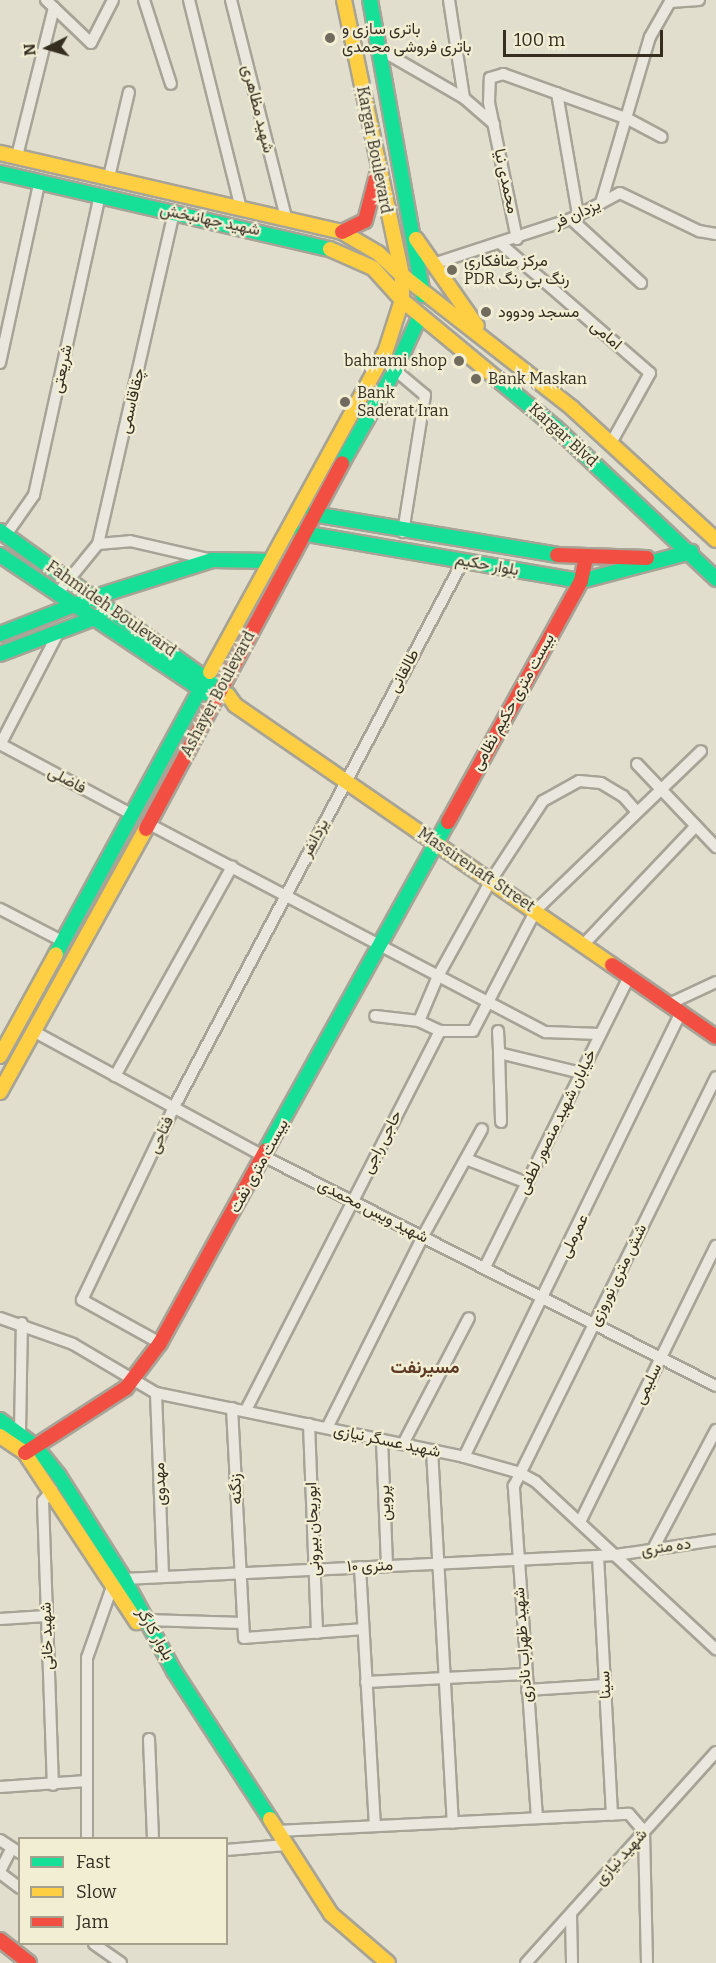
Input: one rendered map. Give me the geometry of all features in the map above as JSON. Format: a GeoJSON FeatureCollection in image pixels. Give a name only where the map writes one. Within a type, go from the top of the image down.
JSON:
{"type":"FeatureCollection","features":[{"type":"Feature","properties":{"kind":"street"},"geometry":{"type":"LineString","coordinates":[[50,4],[91,43],[113,0]]}},
{"type":"Feature","properties":{"kind":"street"},"geometry":{"type":"LineString","coordinates":[[144,0],[171,84]]}},
{"type":"Feature","properties":{"kind":"street"},"geometry":{"type":"LineString","coordinates":[[189,0],[241,208]]}},
{"type":"Feature","properties":{"kind":"street","name":"شهید مظاهری"},"geometry":{"type":"LineString","coordinates":[[231,0],[286,217]]}},
{"type":"Feature","properties":{"kind":"street","name":"Kargar Boulevard"},"geometry":{"type":"LineString","coordinates":[[344,0],[378,171],[402,275],[402,300]]}},
{"type":"Feature","properties":{"kind":"street","name":"Kargar Boulevard"},"geometry":{"type":"LineString","coordinates":[[370,0],[411,233],[424,292]]}},
{"type":"Feature","properties":{"kind":"street"},"geometry":{"type":"LineString","coordinates":[[449,0],[464,98]]}},
{"type":"Feature","properties":{"kind":"street"},"geometry":{"type":"LineString","coordinates":[[602,203],[650,37],[667,1],[699,0]]}},
{"type":"Feature","properties":{"kind":"street"},"geometry":{"type":"LineString","coordinates":[[17,156],[50,4]]}},
{"type":"Feature","properties":{"kind":"street"},"geometry":{"type":"LineString","coordinates":[[379,49],[464,98],[494,124]]}},
{"type":"Feature","properties":{"kind":"street","name":"محمدی نیا"},"geometry":{"type":"LineString","coordinates":[[517,238],[489,102],[490,78],[503,74],[557,93]]}},
{"type":"Feature","properties":{"kind":"street"},"geometry":{"type":"LineString","coordinates":[[109,177],[129,92]]}},
{"type":"Feature","properties":{"kind":"street"},"geometry":{"type":"LineString","coordinates":[[641,283],[574,217],[557,93],[628,119],[662,137]]}},
{"type":"Feature","properties":{"kind":"street"},"geometry":{"type":"LineString","coordinates":[[367,113],[389,110]]}},
{"type":"Feature","properties":{"kind":"street","name":"شهید جهانبخش"},"geometry":{"type":"LineString","coordinates":[[0,153],[286,217],[342,232],[378,253],[424,292]]}},
{"type":"Feature","properties":{"kind":"street"},"geometry":{"type":"LineString","coordinates":[[342,232],[365,221],[378,171]]}},
{"type":"Feature","properties":{"kind":"street","name":"شهید جهانبخش"},"geometry":{"type":"LineString","coordinates":[[0,173],[40,180],[344,252],[373,268],[402,300]]}},
{"type":"Feature","properties":{"kind":"street"},"geometry":{"type":"LineString","coordinates":[[0,363],[40,180]]}},
{"type":"Feature","properties":{"kind":"street"},"geometry":{"type":"LineString","coordinates":[[158,209],[162,189]]}},
{"type":"Feature","properties":{"kind":"street","name":"یزدان فر"},"geometry":{"type":"LineString","coordinates":[[433,264],[501,244],[574,217],[620,194],[699,231],[716,234]]}},
{"type":"Feature","properties":{"kind":"street","name":"شریعتی"},"geometry":{"type":"LineString","coordinates":[[3,533],[34,495],[100,195]]}},
{"type":"Feature","properties":{"kind":"street","name":"چقاقاسمی"},"geometry":{"type":"LineString","coordinates":[[58,593],[72,581],[98,544],[174,213]]}},
{"type":"Feature","properties":{"kind":"street"},"geometry":{"type":"LineString","coordinates":[[411,233],[486,339]]}},
{"type":"Feature","properties":{"kind":"street","name":"امامی"},"geometry":{"type":"LineString","coordinates":[[501,244],[650,374],[611,444]]}},
{"type":"Feature","properties":{"kind":"street","name":"Kargar Blvd"},"geometry":{"type":"LineString","coordinates":[[424,292],[572,408],[716,540]]}},
{"type":"Feature","properties":{"kind":"street","name":"Ashayer Boulevard"},"geometry":{"type":"LineString","coordinates":[[0,1092],[220,694],[302,533],[395,370],[420,316],[424,292]]}},
{"type":"Feature","properties":{"kind":"street","name":"Kargar Blvd"},"geometry":{"type":"LineString","coordinates":[[402,300],[556,428],[691,552],[716,579]]}},
{"type":"Feature","properties":{"kind":"street","name":"Ashayer Boulevard"},"geometry":{"type":"LineString","coordinates":[[0,1056],[385,353],[402,300]]}},
{"type":"Feature","properties":{"kind":"street"},"geometry":{"type":"LineString","coordinates":[[395,370],[425,395],[403,531]]}},
{"type":"Feature","properties":{"kind":"street"},"geometry":{"type":"LineString","coordinates":[[556,428],[572,408]]}},
{"type":"Feature","properties":{"kind":"street","name":"بلوار حکیم"},"geometry":{"type":"LineString","coordinates":[[313,514],[403,531],[586,558],[671,558]]}},
{"type":"Feature","properties":{"kind":"street","name":"Fahmideh Boulevard"},"geometry":{"type":"LineString","coordinates":[[3,533],[113,610],[205,684]]}},
{"type":"Feature","properties":{"kind":"street","name":"بلوار حکیم"},"geometry":{"type":"LineString","coordinates":[[302,533],[581,581],[691,552]]}},
{"type":"Feature","properties":{"kind":"street"},"geometry":{"type":"LineString","coordinates":[[98,544],[130,541],[212,560],[270,561]]}},
{"type":"Feature","properties":{"kind":"street"},"geometry":{"type":"LineString","coordinates":[[0,555],[75,605],[205,684]]}},
{"type":"Feature","properties":{"kind":"street","name":"بیست متری حکیم نظامی"},"geometry":{"type":"LineString","coordinates":[[434,843],[581,581],[586,558]]}},
{"type":"Feature","properties":{"kind":"street"},"geometry":{"type":"LineString","coordinates":[[0,634],[95,597],[137,586],[212,560]]}},
{"type":"Feature","properties":{"kind":"street","name":"طالقانی"},"geometry":{"type":"LineString","coordinates":[[345,782],[463,561]]}},
{"type":"Feature","properties":{"kind":"street"},"geometry":{"type":"LineString","coordinates":[[0,654],[113,610],[137,586]]}},
{"type":"Feature","properties":{"kind":"street"},"geometry":{"type":"LineString","coordinates":[[0,744],[61,631]]}},
{"type":"Feature","properties":{"kind":"street","name":"Massirenaft Street"},"geometry":{"type":"LineString","coordinates":[[205,684],[490,882],[536,910],[716,1037]]}},
{"type":"Feature","properties":{"kind":"street","name":"فاضلی"},"geometry":{"type":"LineString","coordinates":[[0,744],[133,815]]}},
{"type":"Feature","properties":{"kind":"street"},"geometry":{"type":"LineString","coordinates":[[375,1016],[419,1021],[440,1031],[472,1031],[536,910],[636,811],[701,751]]}},
{"type":"Feature","properties":{"kind":"street"},"geometry":{"type":"LineString","coordinates":[[637,764],[716,847]]}},
{"type":"Feature","properties":{"kind":"street"},"geometry":{"type":"LineString","coordinates":[[419,1021],[438,976],[490,882],[543,801],[557,789],[579,781],[602,783],[623,796],[636,811]]}},
{"type":"Feature","properties":{"kind":"street","name":"یزدانفر"},"geometry":{"type":"LineString","coordinates":[[286,894],[345,782]]}},
{"type":"Feature","properties":{"kind":"street"},"geometry":{"type":"LineString","coordinates":[[149,824],[546,1032],[600,1034]]}},
{"type":"Feature","properties":{"kind":"street"},"geometry":{"type":"LineString","coordinates":[[583,945],[696,826]]}},
{"type":"Feature","properties":{"kind":"street","name":"بیست متری نفت"},"geometry":{"type":"LineString","coordinates":[[30,1450],[126,1388],[160,1343],[265,1157],[378,943],[434,843]]}},
{"type":"Feature","properties":{"kind":"street"},"geometry":{"type":"LineString","coordinates":[[116,1076],[232,867]]}},
{"type":"Feature","properties":{"kind":"street","name":"فتاحی"},"geometry":{"type":"LineString","coordinates":[[160,1343],[82,1300],[174,1107],[286,894]]}},
{"type":"Feature","properties":{"kind":"street"},"geometry":{"type":"LineString","coordinates":[[0,909],[62,941]]}},
{"type":"Feature","properties":{"kind":"street","name":"خیابان شهید منصور لطفی"},"geometry":{"type":"LineString","coordinates":[[485,1267],[629,976]]}},
{"type":"Feature","properties":{"kind":"street"},"geometry":{"type":"LineString","coordinates":[[669,1004],[716,982]]}},
{"type":"Feature","properties":{"kind":"street","name":"عمرملی"},"geometry":{"type":"LineString","coordinates":[[464,1457],[545,1297],[681,1013]]}},
{"type":"Feature","properties":{"kind":"street"},"geometry":{"type":"LineString","coordinates":[[498,1030],[501,1122]]}},
{"type":"Feature","properties":{"kind":"street","name":"شهید ویس محمدی"},"geometry":{"type":"LineString","coordinates":[[33,1031],[265,1157],[595,1322],[716,1386]]}},
{"type":"Feature","properties":{"kind":"street","name":"حاجی راجی"},"geometry":{"type":"LineString","coordinates":[[246,1410],[440,1031]]}},
{"type":"Feature","properties":{"kind":"street"},"geometry":{"type":"LineString","coordinates":[[499,1053],[581,1073]]}},
{"type":"Feature","properties":{"kind":"street","name":"شش متری نوروزی"},"geometry":{"type":"LineString","coordinates":[[520,1473],[716,1077]]}},
{"type":"Feature","properties":{"kind":"street"},"geometry":{"type":"LineString","coordinates":[[327,1428],[423,1236],[483,1129]]}},
{"type":"Feature","properties":{"kind":"street"},"geometry":{"type":"LineString","coordinates":[[466,1159],[526,1183]]}},
{"type":"Feature","properties":{"kind":"street","name":"سلیمی"},"geometry":{"type":"LineString","coordinates":[[580,1522],[716,1246]]}},
{"type":"Feature","properties":{"kind":"street","name":"شهید عسگر نیازی"},"geometry":{"type":"LineString","coordinates":[[0,1318],[22,1323],[73,1344],[156,1393],[464,1457],[520,1473],[536,1482],[616,1555]]}},
{"type":"Feature","properties":{"kind":"street"},"geometry":{"type":"LineString","coordinates":[[403,1444],[469,1318]]}},
{"type":"Feature","properties":{"kind":"street"},"geometry":{"type":"LineString","coordinates":[[20,1433],[22,1323]]}},
{"type":"Feature","properties":{"kind":"street","name":"مهدوی"},"geometry":{"type":"LineString","coordinates":[[156,1393],[163,1575]]}},
{"type":"Feature","properties":{"kind":"street","name":"زنگنه"},"geometry":{"type":"LineString","coordinates":[[232,1407],[243,1623]]}},
{"type":"Feature","properties":{"kind":"street","name":"بلوار کارگر"},"geometry":{"type":"LineString","coordinates":[[0,1420],[20,1433],[52,1490],[146,1620],[174,1671]]}},
{"type":"Feature","properties":{"kind":"street","name":"ابوریحان بیرونی"},"geometry":{"type":"LineString","coordinates":[[309,1424],[317,1633]]}},
{"type":"Feature","properties":{"kind":"street"},"geometry":{"type":"LineString","coordinates":[[653,1549],[716,1430]]}},
{"type":"Feature","properties":{"kind":"street","name":"بلوار کارگر"},"geometry":{"type":"LineString","coordinates":[[0,1436],[30,1450],[59,1476],[164,1665],[174,1671]]}},
{"type":"Feature","properties":{"kind":"street","name":"پروین"},"geometry":{"type":"LineString","coordinates":[[382,1440],[387,1565]]}},
{"type":"Feature","properties":{"kind":"street"},"geometry":{"type":"LineString","coordinates":[[432,1450],[437,1564],[447,1679],[453,1822]]}},
{"type":"Feature","properties":{"kind":"street","name":"شهید ظهراب نادری"},"geometry":{"type":"LineString","coordinates":[[520,1473],[513,1502],[537,1818]]}},
{"type":"Feature","properties":{"kind":"street","name":"شهید خانی"},"geometry":{"type":"LineString","coordinates":[[52,1490],[43,1501],[53,1785]]}},
{"type":"Feature","properties":{"kind":"street","name":"ده متری"},"geometry":{"type":"LineString","coordinates":[[616,1555],[716,1540]]}},
{"type":"Feature","properties":{"kind":"street"},"geometry":{"type":"LineString","coordinates":[[616,1555],[716,1648]]}},
{"type":"Feature","properties":{"kind":"street","name":"۱۰ متری"},"geometry":{"type":"LineString","coordinates":[[118,1582],[163,1575],[616,1555]]}},
{"type":"Feature","properties":{"kind":"street","name":"سینا"},"geometry":{"type":"LineString","coordinates":[[598,1556],[612,1815]]}},
{"type":"Feature","properties":{"kind":"street"},"geometry":{"type":"LineString","coordinates":[[360,1567],[375,1826]]}},
{"type":"Feature","properties":{"kind":"street"},"geometry":{"type":"LineString","coordinates":[[87,1837],[87,1658],[118,1582]]}},
{"type":"Feature","properties":{"kind":"street"},"geometry":{"type":"LineString","coordinates":[[0,1619],[46,1616]]}},
{"type":"Feature","properties":{"kind":"street"},"geometry":{"type":"LineString","coordinates":[[146,1620],[243,1623],[244,1638],[363,1629]]}},
{"type":"Feature","properties":{"kind":"street"},"geometry":{"type":"LineString","coordinates":[[174,1671],[331,1914],[388,1963]]}},
{"type":"Feature","properties":{"kind":"street"},"geometry":{"type":"LineString","coordinates":[[366,1682],[525,1674]]}},
{"type":"Feature","properties":{"kind":"street"},"geometry":{"type":"LineString","coordinates":[[526,1690],[605,1685]]}},
{"type":"Feature","properties":{"kind":"street"},"geometry":{"type":"LineString","coordinates":[[149,1739],[153,1837]]}},
{"type":"Feature","properties":{"kind":"street","name":"شهید نیازی"},"geometry":{"type":"LineString","coordinates":[[526,1963],[716,1752]]}},
{"type":"Feature","properties":{"kind":"street"},"geometry":{"type":"LineString","coordinates":[[0,1787],[87,1781]]}},
{"type":"Feature","properties":{"kind":"street"},"geometry":{"type":"LineString","coordinates":[[277,1831],[629,1814],[645,1831],[646,1963]]}},
{"type":"Feature","properties":{"kind":"street"},"geometry":{"type":"LineString","coordinates":[[0,1840],[15,1851],[0,1872],[18,1886]]}},
{"type":"Feature","properties":{"kind":"street"},"geometry":{"type":"LineString","coordinates":[[228,1850],[286,1845]]}},
{"type":"Feature","properties":{"kind":"street"},"geometry":{"type":"LineString","coordinates":[[571,1914],[572,1963]]}},
{"type":"Feature","properties":{"kind":"street"},"geometry":{"type":"LineString","coordinates":[[0,1940],[29,1963]]}},
{"type":"Feature","properties":{"kind":"street"},"geometry":{"type":"LineString","coordinates":[[95,1945],[121,1963]]}},
{"type":"Feature","properties":{"kind":"traffic: fast"},"geometry":{"type":"LineString","coordinates":[[370,0],[423,295]]}},
{"type":"Feature","properties":{"kind":"traffic: fast"},"geometry":{"type":"LineString","coordinates":[[0,173],[330,249]]}},
{"type":"Feature","properties":{"kind":"traffic: fast"},"geometry":{"type":"LineString","coordinates":[[342,463],[395,370],[420,316]]}},
{"type":"Feature","properties":{"kind":"traffic: fast"},"geometry":{"type":"LineString","coordinates":[[496,378],[556,428],[716,579]]}},
{"type":"Feature","properties":{"kind":"traffic: fast"},"geometry":{"type":"LineString","coordinates":[[313,514],[557,555]]}},
{"type":"Feature","properties":{"kind":"traffic: fast"},"geometry":{"type":"LineString","coordinates":[[0,531],[228,695]]}},
{"type":"Feature","properties":{"kind":"traffic: fast"},"geometry":{"type":"LineString","coordinates":[[302,533],[581,581],[691,552]]}},
{"type":"Feature","properties":{"kind":"traffic: fast"},"geometry":{"type":"LineString","coordinates":[[0,555],[209,695]]}},
{"type":"Feature","properties":{"kind":"traffic: fast"},"geometry":{"type":"LineString","coordinates":[[0,634],[95,597],[212,560],[270,561]]}},
{"type":"Feature","properties":{"kind":"traffic: fast"},"geometry":{"type":"LineString","coordinates":[[0,654],[100,616]]}},
{"type":"Feature","properties":{"kind":"traffic: fast"},"geometry":{"type":"LineString","coordinates":[[56,954],[210,672]]}},
{"type":"Feature","properties":{"kind":"traffic: fast"},"geometry":{"type":"LineString","coordinates":[[266,1150],[448,822]]}},
{"type":"Feature","properties":{"kind":"traffic: fast"},"geometry":{"type":"LineString","coordinates":[[0,1420],[35,1446],[59,1476],[124,1579],[174,1671],[270,1819]]}},
{"type":"Feature","properties":{"kind":"traffic: slow"},"geometry":{"type":"LineString","coordinates":[[344,0],[402,275],[402,300],[496,378]]}},
{"type":"Feature","properties":{"kind":"traffic: slow"},"geometry":{"type":"LineString","coordinates":[[0,153],[342,232],[378,253],[402,275]]}},
{"type":"Feature","properties":{"kind":"traffic: slow"},"geometry":{"type":"LineString","coordinates":[[416,239],[477,326]]}},
{"type":"Feature","properties":{"kind":"traffic: slow"},"geometry":{"type":"LineString","coordinates":[[210,672],[385,353],[402,300],[373,268],[330,249]]}},
{"type":"Feature","properties":{"kind":"traffic: slow"},"geometry":{"type":"LineString","coordinates":[[402,275],[572,408],[716,540]]}},
{"type":"Feature","properties":{"kind":"traffic: slow"},"geometry":{"type":"LineString","coordinates":[[228,695],[235,705],[612,965]]}},
{"type":"Feature","properties":{"kind":"traffic: slow"},"geometry":{"type":"LineString","coordinates":[[0,1092],[146,829]]}},
{"type":"Feature","properties":{"kind":"traffic: slow"},"geometry":{"type":"LineString","coordinates":[[0,1056],[56,954]]}},
{"type":"Feature","properties":{"kind":"traffic: slow"},"geometry":{"type":"LineString","coordinates":[[0,1436],[25,1453],[137,1622]]}},
{"type":"Feature","properties":{"kind":"traffic: slow"},"geometry":{"type":"LineString","coordinates":[[270,1819],[331,1914],[388,1963]]}},
{"type":"Feature","properties":{"kind":"traffic: jam"},"geometry":{"type":"LineString","coordinates":[[342,232],[365,221],[378,171]]}},
{"type":"Feature","properties":{"kind":"traffic: jam"},"geometry":{"type":"LineString","coordinates":[[146,829],[342,463]]}},
{"type":"Feature","properties":{"kind":"traffic: jam"},"geometry":{"type":"LineString","coordinates":[[557,555],[647,558]]}},
{"type":"Feature","properties":{"kind":"traffic: jam"},"geometry":{"type":"LineString","coordinates":[[448,822],[581,581],[586,558]]}},
{"type":"Feature","properties":{"kind":"traffic: jam"},"geometry":{"type":"LineString","coordinates":[[612,965],[716,1037]]}},
{"type":"Feature","properties":{"kind":"traffic: jam"},"geometry":{"type":"LineString","coordinates":[[25,1453],[126,1388],[160,1343],[266,1150]]}},
{"type":"Feature","properties":{"kind":"traffic: jam"},"geometry":{"type":"LineString","coordinates":[[0,1940],[29,1963]]}},
{"type":"Feature","properties":{"kind":"place","name":"باتری سازی و باتری فروشی محمدی"},"geometry":{"type":"Point","coordinates":[330,38]}},
{"type":"Feature","properties":{"kind":"place","name":"مرکز صافکاری PDR رنگ بی رنگ"},"geometry":{"type":"Point","coordinates":[452,270]}},
{"type":"Feature","properties":{"kind":"place","name":"مسجد ودوود"},"geometry":{"type":"Point","coordinates":[486,312]}},
{"type":"Feature","properties":{"kind":"place","name":"bahrami shop"},"geometry":{"type":"Point","coordinates":[459,361]}},
{"type":"Feature","properties":{"kind":"place","name":"Bank Maskan"},"geometry":{"type":"Point","coordinates":[476,379]}},
{"type":"Feature","properties":{"kind":"place","name":"Bank Saderat Iran"},"geometry":{"type":"Point","coordinates":[345,402]}},
{"type":"Feature","properties":{"kind":"district","name":"مسیرنفت"},"geometry":{"type":"Point","coordinates":[425,1367]}}]}
